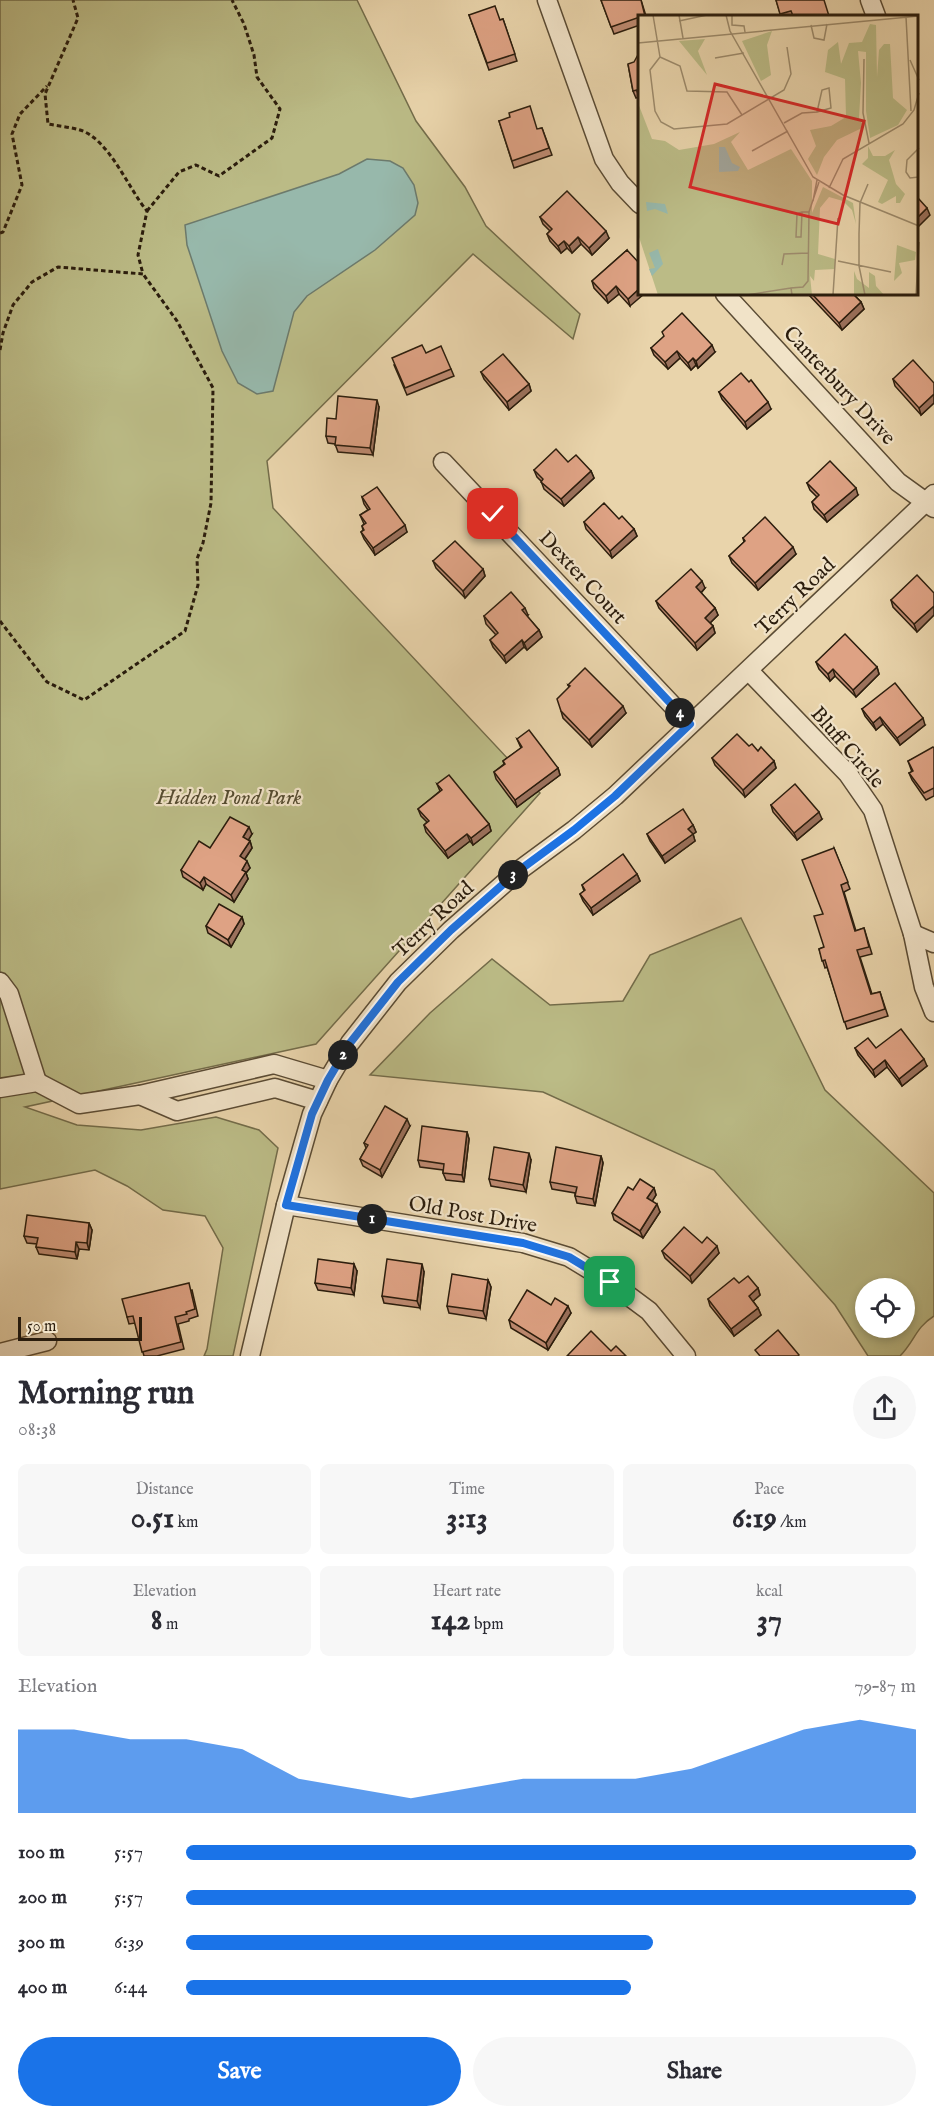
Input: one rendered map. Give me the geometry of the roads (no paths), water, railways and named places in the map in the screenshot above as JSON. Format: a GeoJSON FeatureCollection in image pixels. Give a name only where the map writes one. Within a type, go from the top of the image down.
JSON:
{"type":"FeatureCollection","features":[{"type":"Feature","properties":{"kind":"street"},"geometry":{"type":"LineString","coordinates":[[547,0],[604,159],[620,183],[638,202]]}},
{"type":"Feature","properties":{"kind":"street"},"geometry":{"type":"LineString","coordinates":[[870,0],[876,15]]}},
{"type":"Feature","properties":{"kind":"street","name":"Canterbury Drive"},"geometry":{"type":"LineString","coordinates":[[729,296],[898,482],[931,501]]}},
{"type":"Feature","properties":{"kind":"street","name":"Dexter Court"},"geometry":{"type":"LineString","coordinates":[[443,462],[690,724]]}},
{"type":"Feature","properties":{"kind":"street","name":"Terry Road"},"geometry":{"type":"LineString","coordinates":[[250,1356],[286,1205],[312,1114],[328,1080],[350,1043],[398,982],[451,930],[517,872],[615,796],[931,501]]}},
{"type":"Feature","properties":{"kind":"street","name":"Bluff Circle"},"geometry":{"type":"LineString","coordinates":[[748,671],[848,774],[873,810],[913,934],[924,987],[934,1012]]}},
{"type":"Feature","properties":{"kind":"street"},"geometry":{"type":"LineString","coordinates":[[913,934],[934,943]]}},
{"type":"Feature","properties":{"kind":"street"},"geometry":{"type":"LineString","coordinates":[[0,982],[9,994],[9,1020],[37,1082]]}},
{"type":"Feature","properties":{"kind":"street"},"geometry":{"type":"LineString","coordinates":[[0,1088],[37,1082],[79,1104],[140,1095],[274,1064],[328,1080]]}},
{"type":"Feature","properties":{"kind":"street"},"geometry":{"type":"LineString","coordinates":[[140,1095],[177,1111],[275,1088],[318,1101]]}},
{"type":"Feature","properties":{"kind":"street","name":"Old Post Drive"},"geometry":{"type":"LineString","coordinates":[[286,1205],[523,1243],[569,1257],[610,1282],[649,1311],[686,1356]]}},
{"type":"Feature","properties":{"kind":"street"},"geometry":{"type":"LineString","coordinates":[[0,1353],[47,1341]]}},
{"type":"Feature","properties":{"kind":"park label","name":"Hidden Pond Park"},"geometry":{"type":"Point","coordinates":[229,797]}}]}
